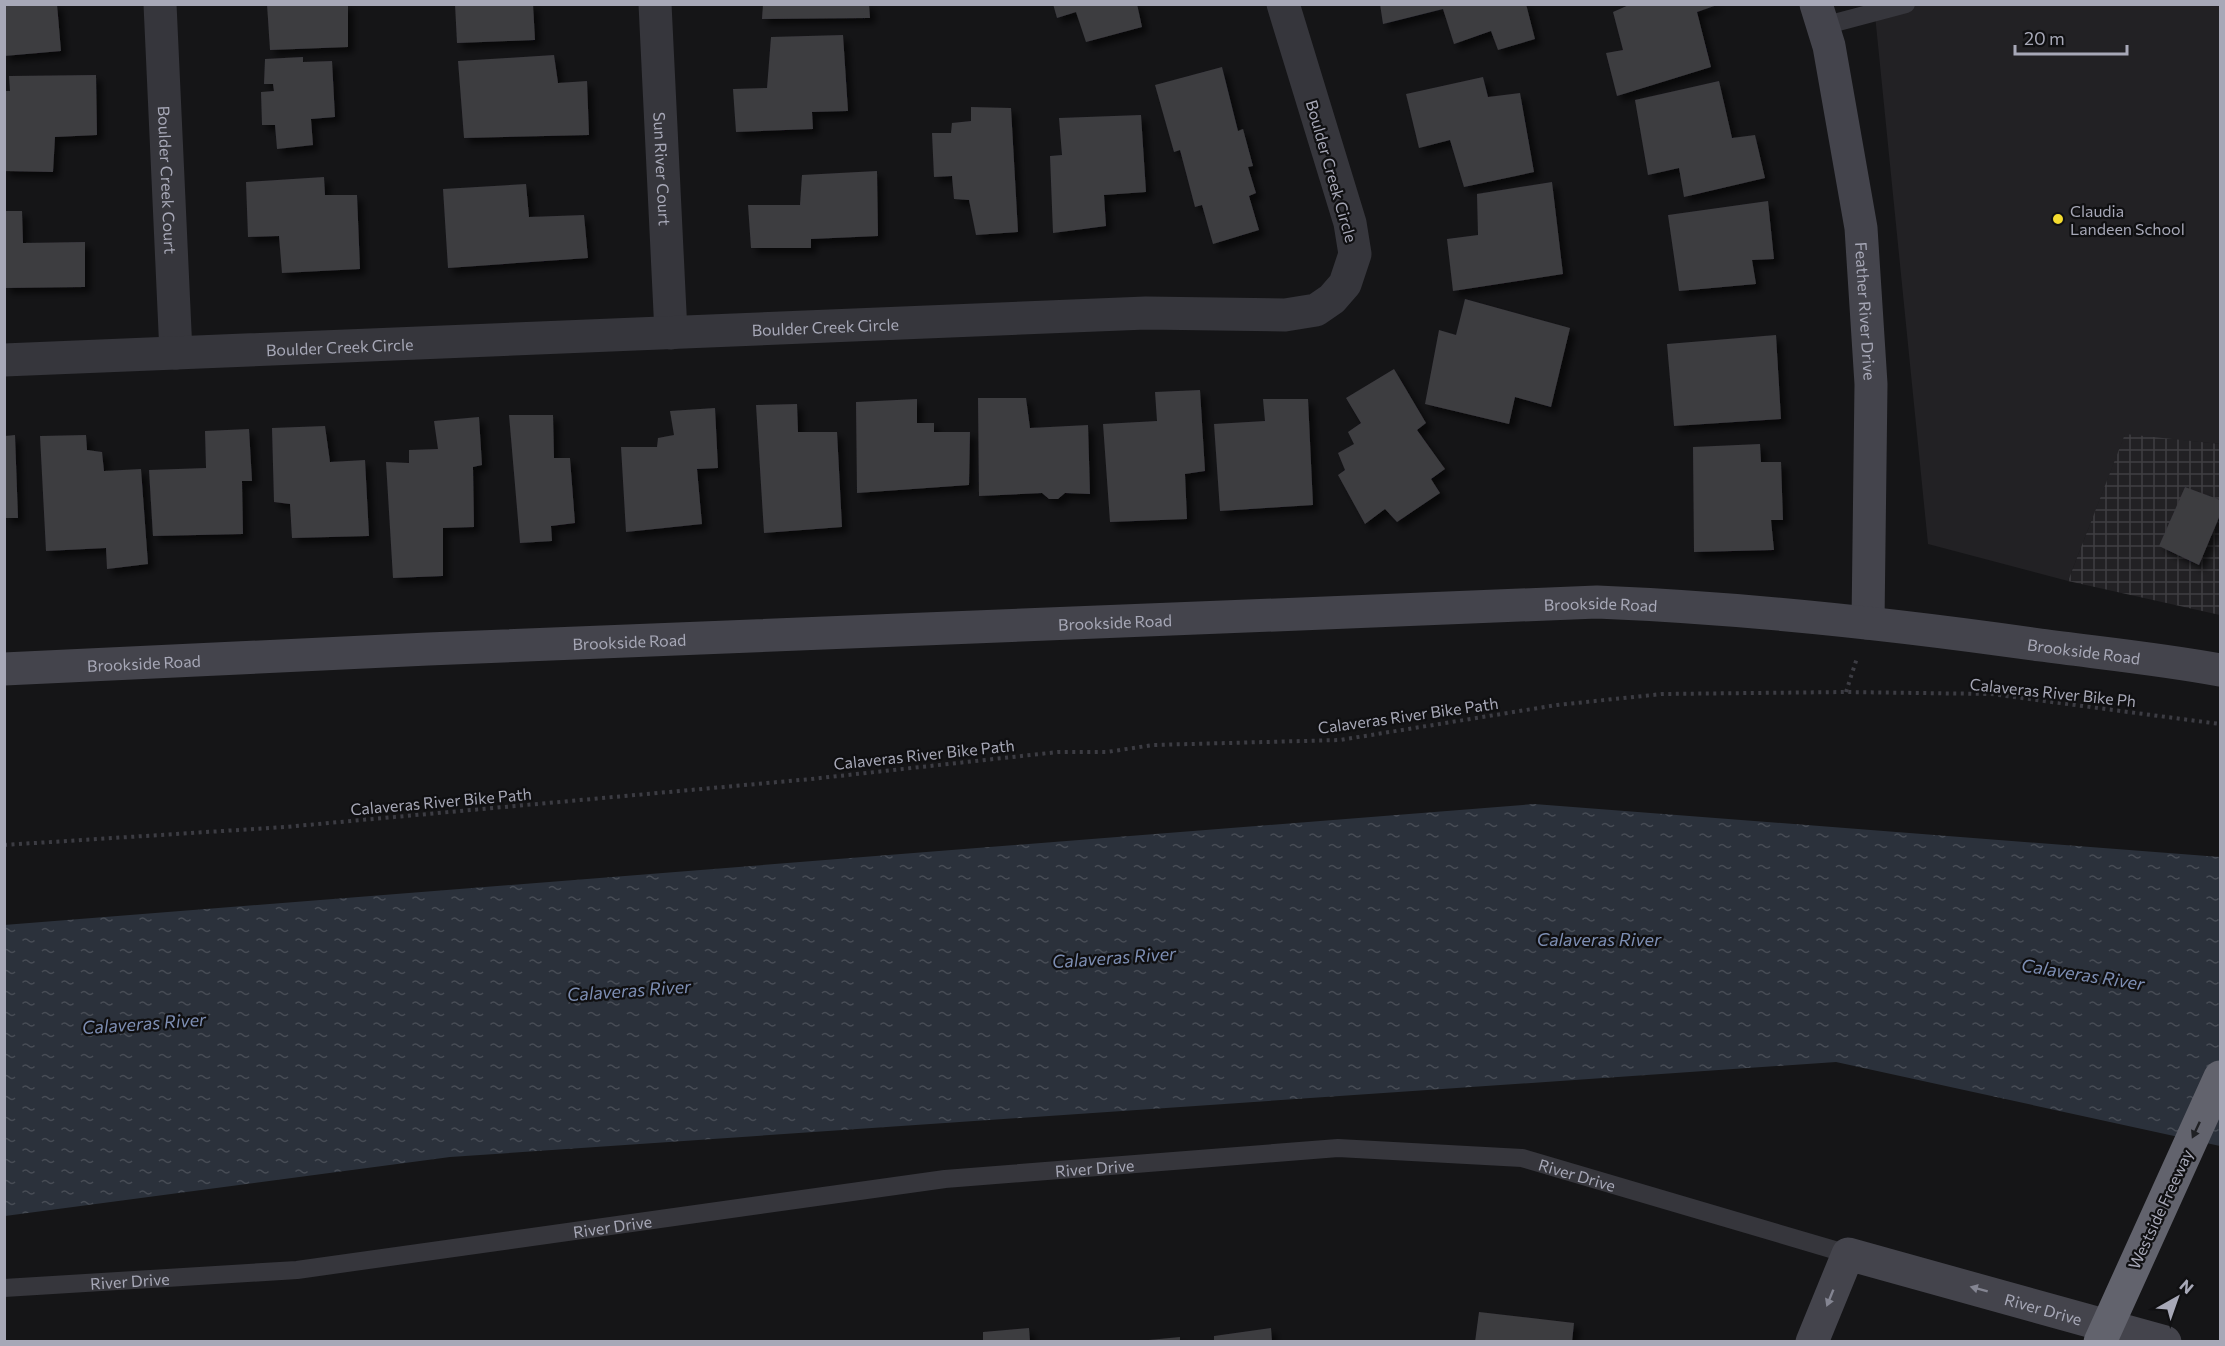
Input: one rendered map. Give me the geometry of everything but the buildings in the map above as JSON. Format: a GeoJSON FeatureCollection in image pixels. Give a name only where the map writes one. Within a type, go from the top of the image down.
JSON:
{"type":"FeatureCollection","features":[{"type":"Feature","properties":{"kind":"highway","name":"Westside Freeway"},"geometry":{"type":"LineString","coordinates":[[2100,1341],[2220,1077]]}},
{"type":"Feature","properties":{"kind":"street","name":"Boulder Creek Court"},"geometry":{"type":"LineString","coordinates":[[160,4],[176,353]]}},
{"type":"Feature","properties":{"kind":"street","name":"Sun River Court"},"geometry":{"type":"LineString","coordinates":[[656,4],[671,333]]}},
{"type":"Feature","properties":{"kind":"street","name":"Boulder Creek Circle"},"geometry":{"type":"LineString","coordinates":[[4,360],[1146,313],[1285,315],[1316,310],[1332,299],[1345,284],[1355,254],[1350,223],[1283,4]]}},
{"type":"Feature","properties":{"kind":"street","name":"Feather River Drive"},"geometry":{"type":"LineString","coordinates":[[1819,15],[1829,46],[1861,228],[1871,384],[1868,623]]}},
{"type":"Feature","properties":{"kind":"street","name":"Brookside Road"},"geometry":{"type":"LineString","coordinates":[[4,669],[440,648],[1597,602],[1692,606],[1868,623],[2220,670]]}},
{"type":"Feature","properties":{"kind":"street"},"geometry":{"type":"LineString","coordinates":[[1812,1341],[1848,1254]]}},
{"type":"Feature","properties":{"kind":"street","name":"River Drive"},"geometry":{"type":"LineString","coordinates":[[1848,1254],[2165,1341]]}},
{"type":"Feature","properties":{"kind":"lane"},"geometry":{"type":"LineString","coordinates":[[1819,15],[1906,4]]}},
{"type":"Feature","properties":{"kind":"lane","name":"River Drive"},"geometry":{"type":"LineString","coordinates":[[4,1288],[297,1270],[945,1179],[1338,1148],[1522,1158],[1848,1254]]}},
{"type":"Feature","properties":{"kind":"path","name":"Calaveras River Bike Ph"},"geometry":{"type":"LineString","coordinates":[[1846,692],[1991,694],[2220,724]]}},
{"type":"Feature","properties":{"kind":"path","name":"Calaveras River Bike Path"},"geometry":{"type":"LineString","coordinates":[[4,845],[285,827],[800,780],[1058,752],[1107,752],[1153,745],[1340,740],[1557,705],[1662,694],[1846,692]]}},
{"type":"Feature","properties":{"kind":"shaded area","name":"Claudia Landeen School"},"geometry":{"type":"Polygon","coordinates":[[[1874,5],[2220,5],[2220,444],[2125,435],[2068,581],[1928,544],[1874,5]]]}},
{"type":"Feature","properties":{"kind":"shaded area"},"geometry":{"type":"Polygon","coordinates":[[[2125,434],[2220,444],[2220,615],[2068,581],[2125,434]]]}},
{"type":"Feature","properties":{"kind":"water","name":"Calaveras River"},"geometry":{"type":"Polygon","coordinates":[[[1534,804],[2220,857],[2220,1146],[1836,1062],[450,1157],[5,1216],[4,925],[1534,804]]]}},
{"type":"Feature","properties":{"kind":"place","name":"Claudia Landeen School"},"geometry":{"type":"Point","coordinates":[2058,219]}}]}
